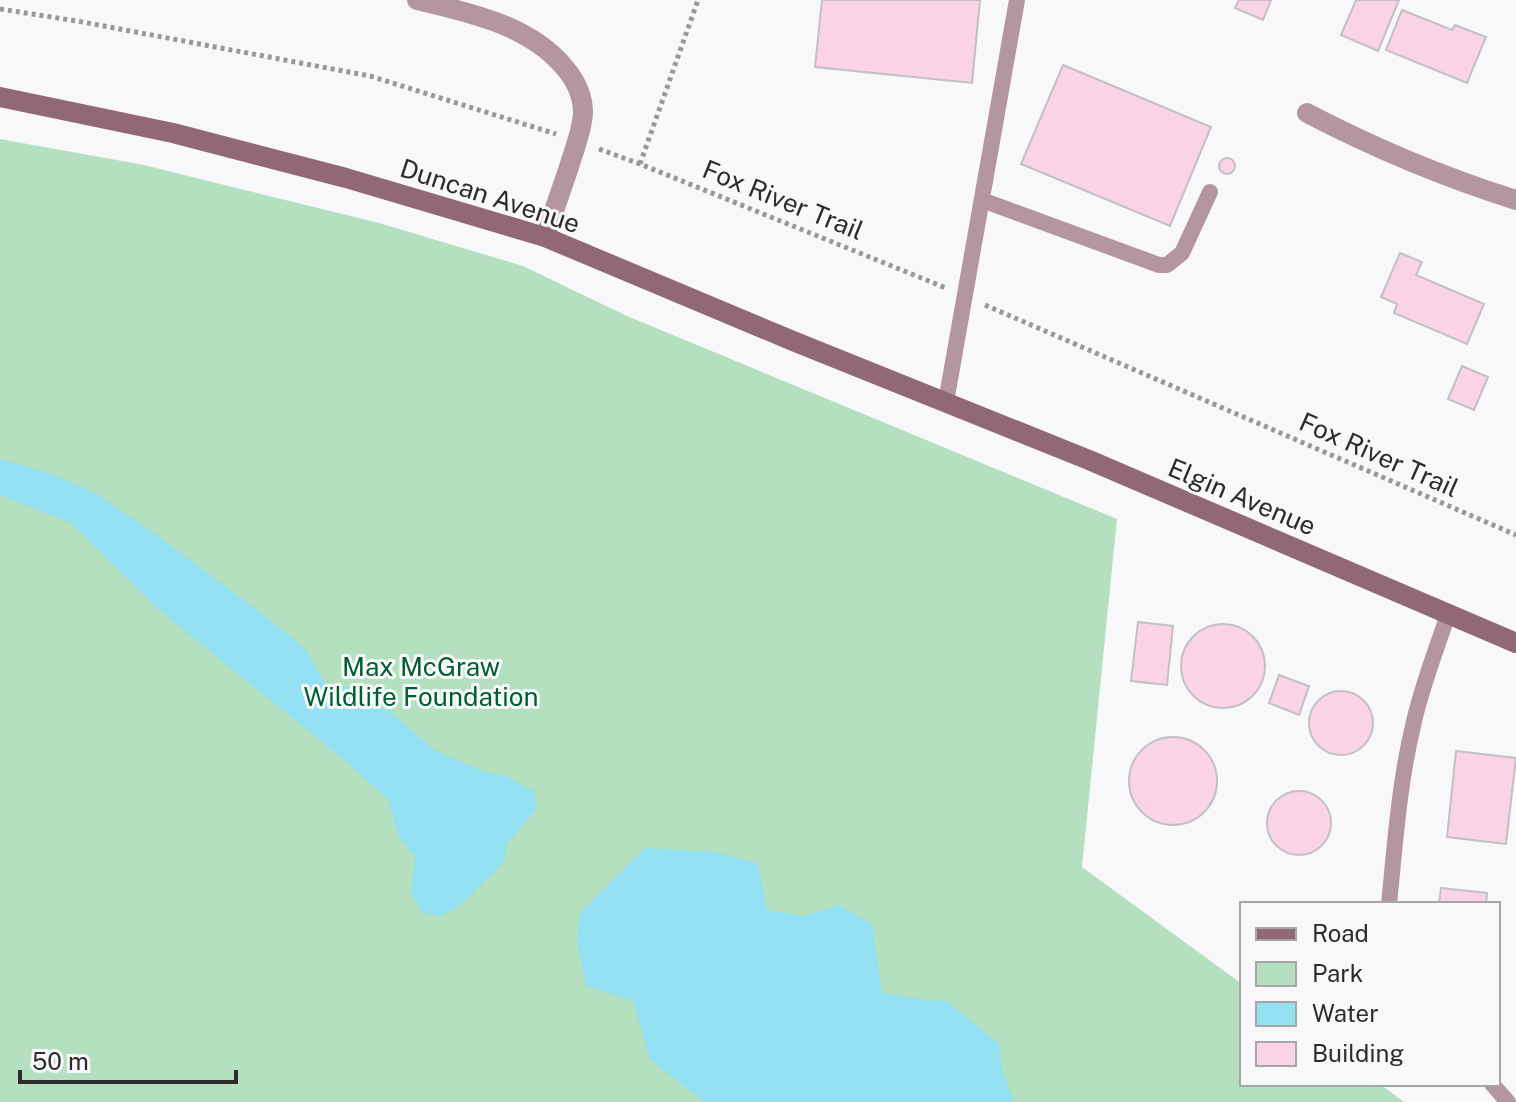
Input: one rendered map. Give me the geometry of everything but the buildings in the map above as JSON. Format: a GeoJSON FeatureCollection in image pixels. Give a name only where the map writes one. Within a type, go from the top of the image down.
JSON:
{"type":"FeatureCollection","features":[{"type":"Feature","properties":{"kind":"street"},"geometry":{"type":"LineString","coordinates":[[417,0],[475,15],[537,41],[572,77],[582,101],[582,119],[545,237]]}},
{"type":"Feature","properties":{"kind":"street","name":"Duncan Avenue"},"geometry":{"type":"LineString","coordinates":[[0,97],[173,133],[346,178],[545,237],[946,402]]}},
{"type":"Feature","properties":{"kind":"street"},"geometry":{"type":"LineString","coordinates":[[1307,113],[1392,154],[1516,200]]}},
{"type":"Feature","properties":{"kind":"street","name":"Elgin Avenue"},"geometry":{"type":"LineString","coordinates":[[946,402],[1516,643]]}},
{"type":"Feature","properties":{"kind":"lane"},"geometry":{"type":"LineString","coordinates":[[946,402],[1017,0]]}},
{"type":"Feature","properties":{"kind":"lane"},"geometry":{"type":"LineString","coordinates":[[982,200],[1159,265],[1167,265],[1182,253],[1210,192]]}},
{"type":"Feature","properties":{"kind":"lane"},"geometry":{"type":"LineString","coordinates":[[1389,902],[1410,737],[1448,614]]}},
{"type":"Feature","properties":{"kind":"lane"},"geometry":{"type":"LineString","coordinates":[[1494,1086],[1508,1102]]}},
{"type":"Feature","properties":{"kind":"path"},"geometry":{"type":"LineString","coordinates":[[640,164],[698,0]]}},
{"type":"Feature","properties":{"kind":"path","name":"Fox River Trail"},"geometry":{"type":"LineString","coordinates":[[0,9],[370,76],[577,141],[965,296],[1516,535]]}},
{"type":"Feature","properties":{"kind":"green space","name":"Max McGraw Wildlife Foundation"},"geometry":{"type":"Polygon","coordinates":[[[0,139],[144,165],[379,223],[523,266],[627,316],[1117,519],[1082,867],[1240,983],[1240,1086],[1383,1086],[1404,1102],[0,1102],[0,139]]]}},
{"type":"Feature","properties":{"kind":"water"},"geometry":{"type":"Polygon","coordinates":[[[0,459],[52,474],[95,493],[154,533],[305,649],[326,685],[349,687],[393,714],[433,749],[482,771],[507,777],[535,792],[536,810],[508,842],[503,863],[461,904],[442,916],[423,913],[411,894],[415,856],[399,837],[388,800],[343,759],[160,611],[71,523],[0,495],[0,459]]]}},
{"type":"Feature","properties":{"kind":"water"},"geometry":{"type":"Polygon","coordinates":[[[645,848],[717,852],[758,864],[767,910],[804,916],[838,905],[872,924],[882,993],[946,1001],[998,1043],[1003,1072],[1014,1102],[705,1102],[650,1060],[633,1001],[586,986],[577,942],[580,913],[645,848]]]}}]}
